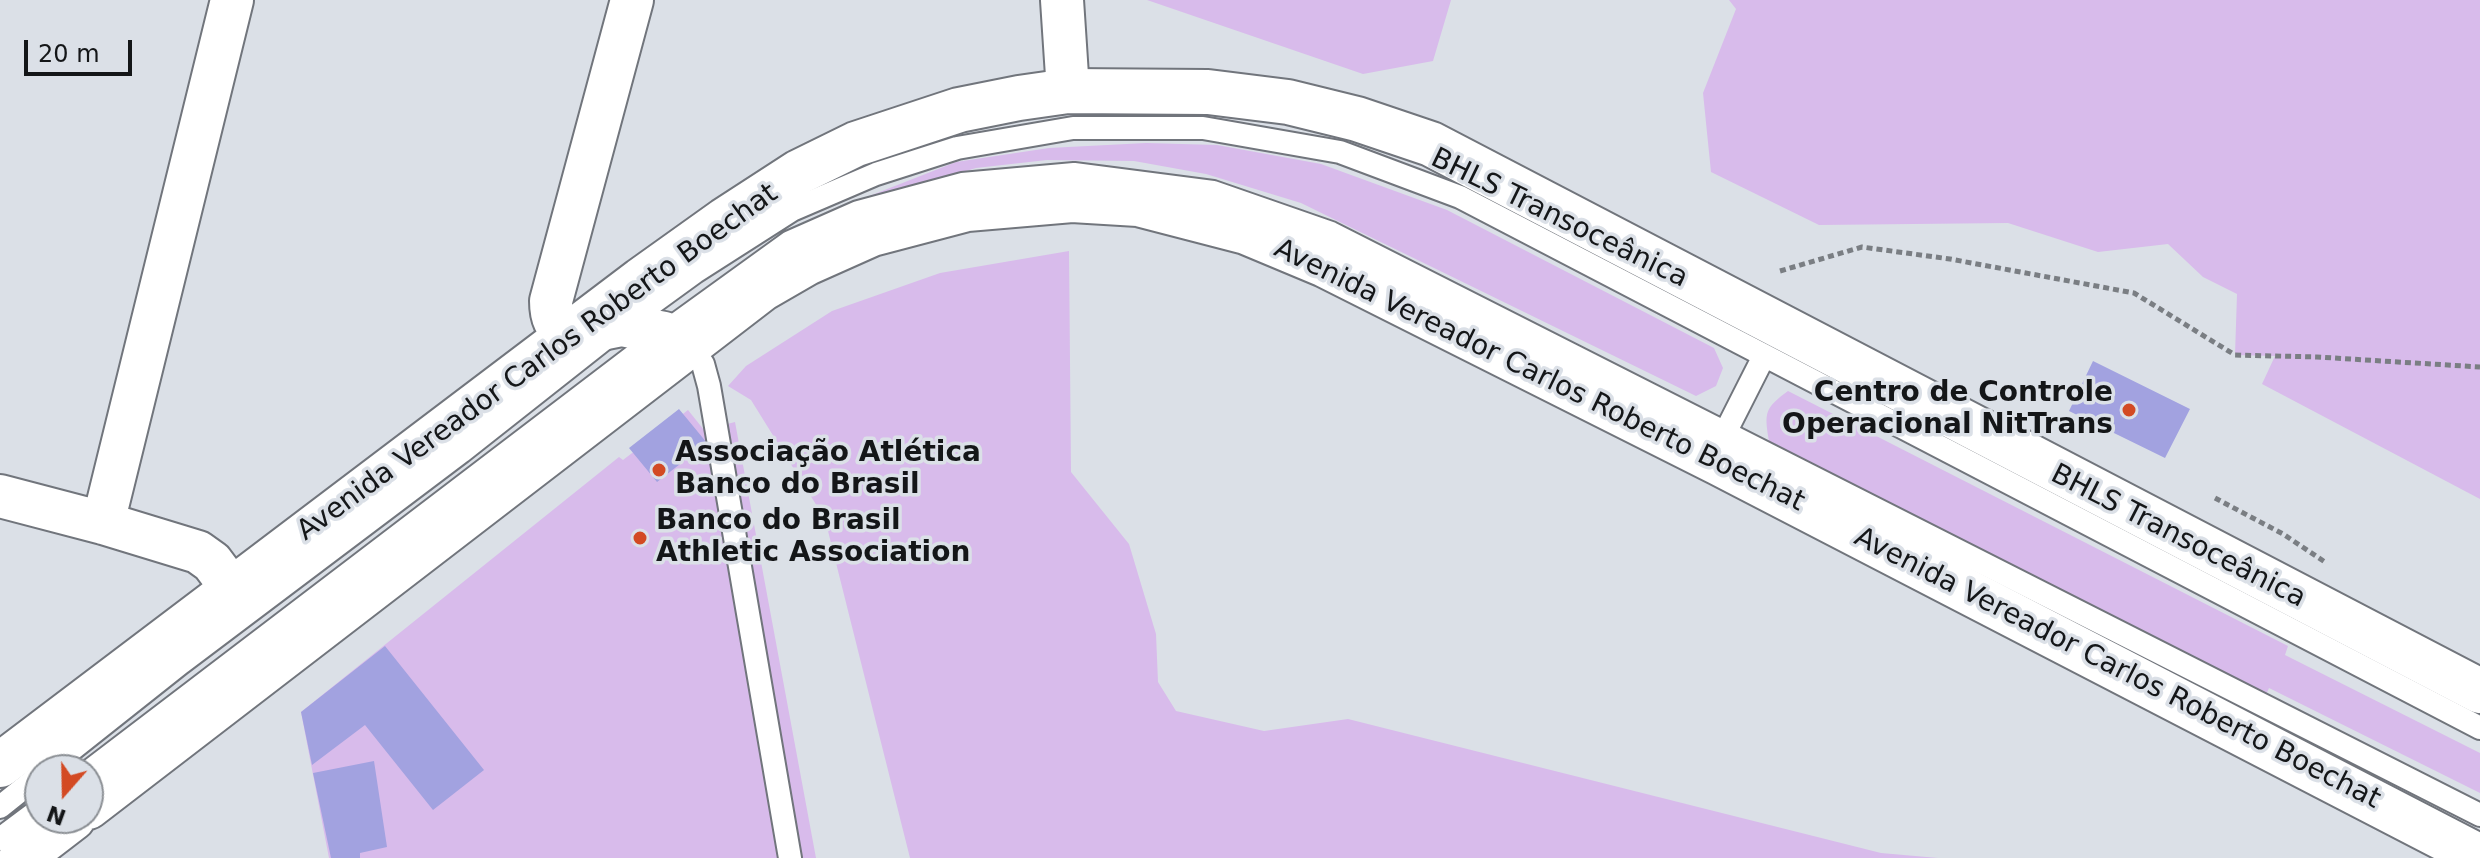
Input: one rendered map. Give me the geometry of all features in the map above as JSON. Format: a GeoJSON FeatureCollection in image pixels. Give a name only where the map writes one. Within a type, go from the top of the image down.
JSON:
{"type":"FeatureCollection","features":[{"type":"Feature","properties":{"kind":"main road","name":"Avenida Vereador Carlos Roberto Boechat"},"geometry":{"type":"LineString","coordinates":[[0,765],[567,336],[725,220],[799,172],[856,144],[959,110],[1068,91],[1208,92],[1288,102],[1357,119],[1431,144],[2480,691]]}},
{"type":"Feature","properties":{"kind":"main road","name":"Avenida Vereador Carlos Roberto Boechat"},"geometry":{"type":"LineString","coordinates":[[104,794],[676,339],[807,263],[872,234],[967,209],[1072,200],[1138,204],[1246,232],[1325,265],[1719,463],[2480,857]]}},
{"type":"Feature","properties":{"kind":"main road"},"geometry":{"type":"LineString","coordinates":[[21,858],[52,834]]}},
{"type":"Feature","properties":{"kind":"street"},"geometry":{"type":"LineString","coordinates":[[103,523],[232,0]]}},
{"type":"Feature","properties":{"kind":"street"},"geometry":{"type":"LineString","coordinates":[[632,0],[551,301],[551,315],[555,325],[567,336],[622,325],[676,339]]}},
{"type":"Feature","properties":{"kind":"street"},"geometry":{"type":"LineString","coordinates":[[1062,0],[1068,91]]}},
{"type":"Feature","properties":{"kind":"street"},"geometry":{"type":"LineString","coordinates":[[0,496],[198,552],[212,562],[233,590]]}},
{"type":"Feature","properties":{"kind":"lane","name":"BHLS Transoceânica"},"geometry":{"type":"LineString","coordinates":[[66,754],[622,325],[695,272],[792,210],[876,174],[957,148],[1073,128],[1203,128],[1340,152],[1460,197],[2480,728]]}},
{"type":"Feature","properties":{"kind":"lane"},"geometry":{"type":"LineString","coordinates":[[104,760],[676,339],[790,242],[858,212],[962,184],[1074,174],[1213,192],[1331,233],[2480,815]]}},
{"type":"Feature","properties":{"kind":"lane"},"geometry":{"type":"LineString","coordinates":[[676,339],[703,364],[709,386],[790,858]]}},
{"type":"Feature","properties":{"kind":"lane"},"geometry":{"type":"LineString","coordinates":[[1725,433],[1764,356]]}},
{"type":"Feature","properties":{"kind":"lane"},"geometry":{"type":"LineString","coordinates":[[0,807],[24,788]]}},
{"type":"Feature","properties":{"kind":"lane"},"geometry":{"type":"LineString","coordinates":[[0,839],[24,821]]}},
{"type":"Feature","properties":{"kind":"path"},"geometry":{"type":"LineString","coordinates":[[1780,271],[1862,247],[1950,259],[2134,293],[2235,355],[2480,367]]}},
{"type":"Feature","properties":{"kind":"shaded area"},"geometry":{"type":"Polygon","coordinates":[[[1147,0],[1451,0],[1433,61],[1363,74],[1147,0]]]}},
{"type":"Feature","properties":{"kind":"shaded area"},"geometry":{"type":"Polygon","coordinates":[[[1729,0],[2480,0],[2480,499],[2262,384],[2275,356],[2235,355],[2237,294],[2203,277],[2168,244],[2098,252],[2008,223],[1819,225],[1711,172],[1703,93],[1736,9],[1729,0]]]}},
{"type":"Feature","properties":{"kind":"shaded area"},"geometry":{"type":"Polygon","coordinates":[[[1146,143],[1217,145],[1321,164],[1447,210],[1714,348],[1723,368],[1716,386],[1696,396],[1301,203],[1206,174],[1134,161],[1047,160],[976,168],[821,215],[956,162],[1049,148],[1146,143]]]}},
{"type":"Feature","properties":{"kind":"shaded area"},"geometry":{"type":"Polygon","coordinates":[[[1069,251],[1071,472],[1129,544],[1156,634],[1158,682],[1176,711],[1264,731],[1348,719],[1881,853],[1938,858],[910,858],[825,519],[751,400],[728,386],[746,366],[832,311],[940,273],[1069,251]]]}},
{"type":"Feature","properties":{"kind":"shaded area"},"geometry":{"type":"Polygon","coordinates":[[[1788,391],[2288,646],[2285,655],[2480,753],[2480,793],[2269,688],[2265,697],[1769,441],[1768,412],[1788,391]]]}},
{"type":"Feature","properties":{"kind":"shaded area","name":"Banco do Brasil Athletic Association"},"geometry":{"type":"Polygon","coordinates":[[[688,410],[704,430],[735,422],[816,858],[329,858],[301,712],[619,457],[623,460],[688,410]]]}},
{"type":"Feature","properties":{"kind":"building","name":"Centro de Controle Operacional NitTrans"},"geometry":{"type":"Polygon","coordinates":[[[2093,361],[2190,409],[2165,458],[2069,411],[2093,361]]]}},
{"type":"Feature","properties":{"kind":"building"},"geometry":{"type":"Polygon","coordinates":[[[679,409],[707,443],[657,482],[629,448],[679,409]]]}},
{"type":"Feature","properties":{"kind":"building"},"geometry":{"type":"Polygon","coordinates":[[[385,646],[484,770],[433,810],[365,725],[312,765],[301,712],[385,646]]]}},
{"type":"Feature","properties":{"kind":"building"},"geometry":{"type":"Polygon","coordinates":[[[374,761],[387,847],[360,853],[360,858],[331,858],[313,773],[374,761]]]}},
{"type":"Feature","properties":{"kind":"place","name":"Centro de Controle Operacional NitTrans"},"geometry":{"type":"Point","coordinates":[2129,410]}},
{"type":"Feature","properties":{"kind":"place","name":"Associação Atlética Banco do Brasil"},"geometry":{"type":"Point","coordinates":[659,470]}},
{"type":"Feature","properties":{"kind":"place","name":"Banco do Brasil Athletic Association"},"geometry":{"type":"Point","coordinates":[640,538]}}]}
